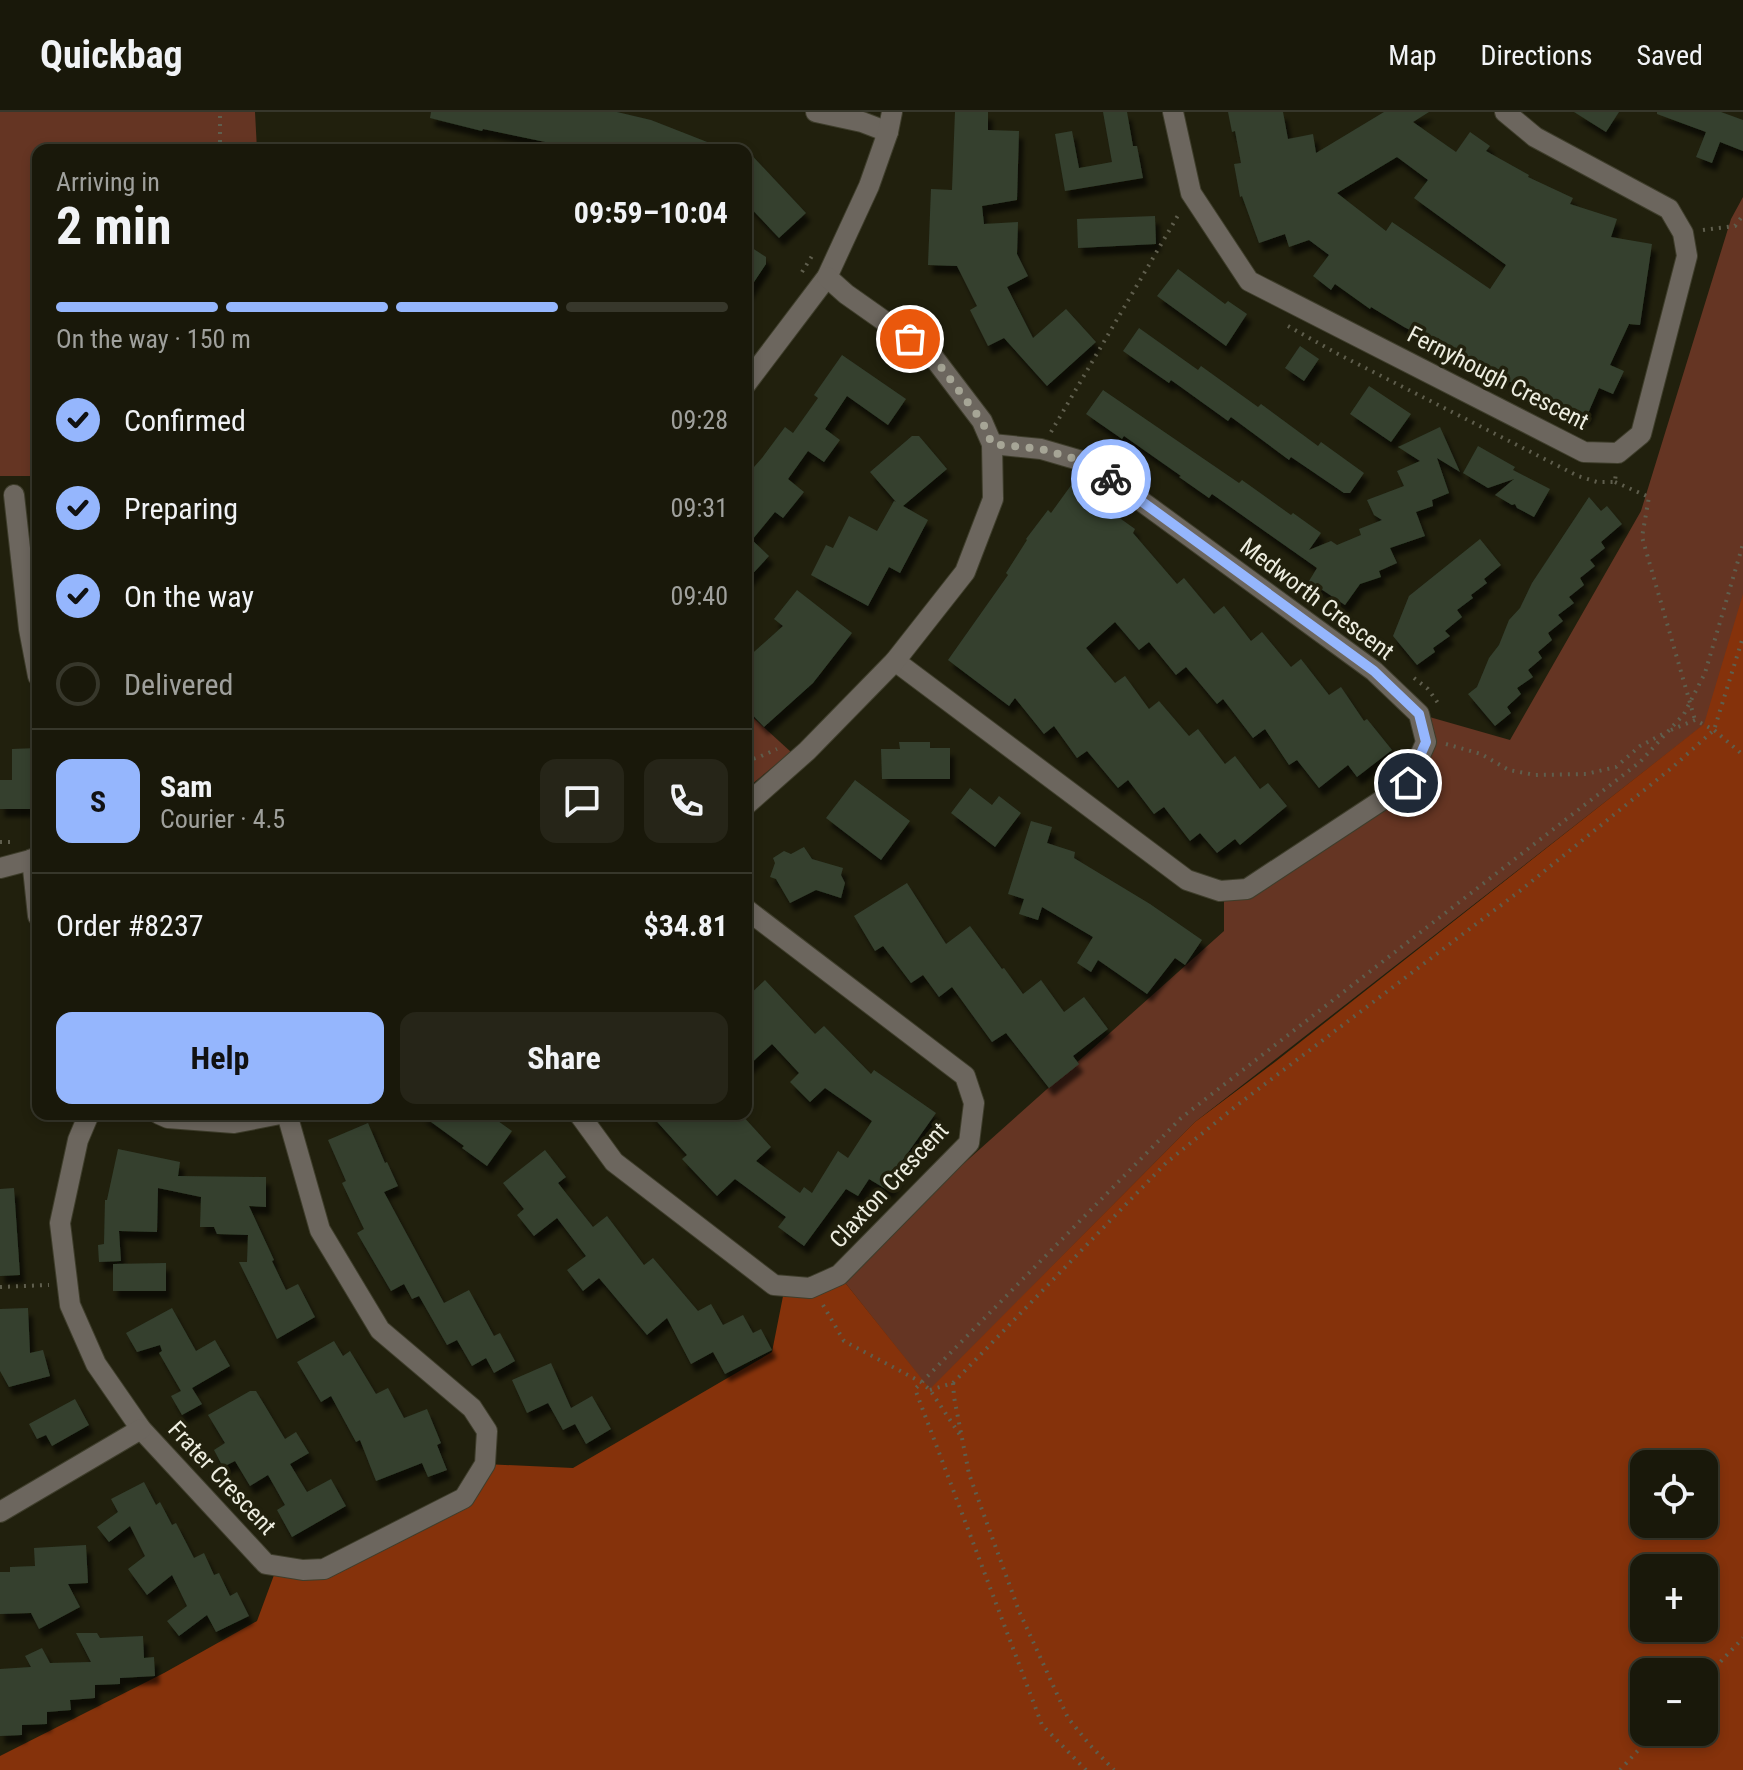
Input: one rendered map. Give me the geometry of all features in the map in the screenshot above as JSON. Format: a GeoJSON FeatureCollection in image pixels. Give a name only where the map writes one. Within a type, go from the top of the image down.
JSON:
{"type":"FeatureCollection","features":[{"type":"Feature","properties":{"kind":"street"},"geometry":{"type":"LineString","coordinates":[[752,376],[827,277],[869,186],[890,122],[862,122],[816,112]]}},
{"type":"Feature","properties":{"kind":"street","name":"Fernyhough Crescent"},"geometry":{"type":"LineString","coordinates":[[1173,112],[1191,193],[1249,281],[1584,452],[1618,453],[1641,434],[1687,256],[1683,233]]}},
{"type":"Feature","properties":{"kind":"street"},"geometry":{"type":"LineString","coordinates":[[1505,112],[1535,137],[1669,209],[1683,233]]}},
{"type":"Feature","properties":{"kind":"street"},"geometry":{"type":"LineString","coordinates":[[752,800],[807,751],[895,661],[965,572],[993,499],[992,444],[982,421],[931,354],[827,277]]}},
{"type":"Feature","properties":{"kind":"street","name":"Medworth Crescent"},"geometry":{"type":"LineString","coordinates":[[895,661],[1187,880],[1220,891],[1247,889],[1408,783],[1426,742],[1419,714],[1374,671],[1089,463],[1041,449],[992,444]]}},
{"type":"Feature","properties":{"kind":"street"},"geometry":{"type":"LineString","coordinates":[[14,495],[32,645]]}},
{"type":"Feature","properties":{"kind":"street"},"geometry":{"type":"LineString","coordinates":[[0,852],[32,857]]}},
{"type":"Feature","properties":{"kind":"street"},"geometry":{"type":"LineString","coordinates":[[0,868],[32,859]]}},
{"type":"Feature","properties":{"kind":"street","name":"Claxton Crescent"},"geometry":{"type":"LineString","coordinates":[[752,914],[965,1076],[974,1103],[969,1143],[839,1275],[815,1286]]}},
{"type":"Feature","properties":{"kind":"street","name":"Frater Crescent"},"geometry":{"type":"LineString","coordinates":[[86,1120],[78,1140],[60,1223],[70,1305],[96,1364],[141,1429],[266,1564],[303,1570],[324,1569],[464,1498],[485,1464],[487,1431],[472,1408],[380,1330],[320,1230],[289,1120]]}},
{"type":"Feature","properties":{"kind":"street"},"geometry":{"type":"LineString","coordinates":[[194,1120],[234,1123],[249,1120]]}},
{"type":"Feature","properties":{"kind":"street"},"geometry":{"type":"LineString","coordinates":[[583,1120],[614,1162],[774,1285],[815,1286]]}},
{"type":"Feature","properties":{"kind":"street"},"geometry":{"type":"LineString","coordinates":[[0,1512],[141,1429]]}},
{"type":"Feature","properties":{"kind":"path"},"geometry":{"type":"LineString","coordinates":[[220,112],[220,144]]}},
{"type":"Feature","properties":{"kind":"path"},"geometry":{"type":"LineString","coordinates":[[1050,435],[1191,193]]}},
{"type":"Feature","properties":{"kind":"path"},"geometry":{"type":"LineString","coordinates":[[1683,233],[1735,226],[1743,215]]}},
{"type":"Feature","properties":{"kind":"path"},"geometry":{"type":"LineString","coordinates":[[802,273],[816,250]]}},
{"type":"Feature","properties":{"kind":"path"},"geometry":{"type":"LineString","coordinates":[[1615,482],[1649,497],[1642,537],[1695,720]]}},
{"type":"Feature","properties":{"kind":"path"},"geometry":{"type":"LineString","coordinates":[[1086,1770],[1042,1725],[915,1389],[1181,1118],[1640,762],[1684,714],[1705,673],[1743,544]]}},
{"type":"Feature","properties":{"kind":"path"},"geometry":{"type":"LineString","coordinates":[[930,1390],[953,1383],[1166,1163],[1236,1106],[1521,890],[1714,730],[1743,637]]}},
{"type":"Feature","properties":{"kind":"path"},"geometry":{"type":"LineString","coordinates":[[1444,743],[1481,754],[1509,770],[1535,775],[1586,774],[1616,767],[1640,746],[1695,720],[1714,730],[1743,755]]}},
{"type":"Feature","properties":{"kind":"path"},"geometry":{"type":"LineString","coordinates":[[0,1287],[67,1284]]}},
{"type":"Feature","properties":{"kind":"path"},"geometry":{"type":"LineString","coordinates":[[815,1286],[844,1341],[921,1382],[930,1390],[962,1437]]}},
{"type":"Feature","properties":{"kind":"path"},"geometry":{"type":"LineString","coordinates":[[953,1383],[969,1474],[1019,1611],[1068,1718],[1114,1770]]}},
{"type":"Feature","properties":{"kind":"path"},"geometry":{"type":"LineString","coordinates":[[1718,1664],[1743,1638]]}},
{"type":"Feature","properties":{"kind":"path"},"geometry":{"type":"LineString","coordinates":[[1620,1770],[1642,1746]]}},
{"type":"Feature","properties":{"kind":"shaded area"},"geometry":{"type":"Polygon","coordinates":[[[0,112],[255,112],[257,144],[32,144],[32,476],[0,476],[0,112]]]}},
{"type":"Feature","properties":{"kind":"shaded area"},"geometry":{"type":"Polygon","coordinates":[[[1743,197],[1743,597],[1705,724],[1195,1122],[930,1390],[839,1275],[1224,931],[1224,900],[1408,783],[1423,749],[1419,714],[1510,740],[1641,511],[1731,219],[1743,197]]]}},
{"type":"Feature","properties":{"kind":"shaded area"},"geometry":{"type":"Polygon","coordinates":[[[1743,594],[1743,1770],[0,1770],[0,1756],[164,1673],[257,1621],[274,1575],[324,1569],[464,1498],[485,1464],[573,1468],[772,1352],[785,1286],[839,1275],[930,1389],[1195,1122],[1704,724],[1743,594]]]}},
{"type":"Feature","properties":{"kind":"shaded area"},"geometry":{"type":"Polygon","coordinates":[[[752,716],[791,752],[752,784],[752,716]]]}},
{"type":"Feature","properties":{"kind":"building"},"geometry":{"type":"Polygon","coordinates":[[[431,112],[617,112],[651,120],[712,144],[555,144],[430,118],[431,112]]]}},
{"type":"Feature","properties":{"kind":"building"},"geometry":{"type":"Polygon","coordinates":[[[955,112],[988,112],[988,130],[1019,131],[1017,200],[982,206],[984,224],[1018,222],[1017,254],[1028,276],[1007,287],[1033,338],[1066,309],[1096,342],[1047,386],[1004,338],[988,346],[970,310],[977,306],[957,266],[928,265],[931,189],[952,190],[955,112]]]}},
{"type":"Feature","properties":{"kind":"building"},"geometry":{"type":"Polygon","coordinates":[[[1103,112],[1127,112],[1143,178],[1065,191],[1055,134],[1072,131],[1079,168],[1112,162],[1103,112]]]}},
{"type":"Feature","properties":{"kind":"building"},"geometry":{"type":"Polygon","coordinates":[[[1228,112],[1283,112],[1288,139],[1313,134],[1316,153],[1384,112],[1429,112],[1413,122],[1456,152],[1470,132],[1490,146],[1486,151],[1528,177],[1573,198],[1570,204],[1617,219],[1611,237],[1652,244],[1640,325],[1629,324],[1610,365],[1624,371],[1613,394],[1599,388],[1586,418],[1562,408],[1370,309],[1335,284],[1331,290],[1313,276],[1329,255],[1309,240],[1289,247],[1285,234],[1259,243],[1240,197],[1234,164],[1241,163],[1235,131],[1232,132],[1228,112]],[[1397,157],[1337,193],[1386,231],[1392,222],[1490,289],[1506,265],[1414,198],[1428,180],[1397,157]]]}},
{"type":"Feature","properties":{"kind":"building"},"geometry":{"type":"Polygon","coordinates":[[[1574,112],[1619,112],[1606,132],[1574,112]]]}},
{"type":"Feature","properties":{"kind":"building"},"geometry":{"type":"Polygon","coordinates":[[[1657,112],[1721,112],[1743,120],[1743,151],[1720,142],[1712,163],[1696,157],[1706,132],[1657,112]]]}},
{"type":"Feature","properties":{"kind":"building"},"geometry":{"type":"Polygon","coordinates":[[[752,155],[806,213],[779,238],[752,209],[752,155]]]}},
{"type":"Feature","properties":{"kind":"building"},"geometry":{"type":"Polygon","coordinates":[[[1155,216],[1156,244],[1078,248],[1077,219],[1155,216]]]}},
{"type":"Feature","properties":{"kind":"building"},"geometry":{"type":"Polygon","coordinates":[[[752,248],[766,257],[766,264],[752,285],[752,248]]]}},
{"type":"Feature","properties":{"kind":"building"},"geometry":{"type":"Polygon","coordinates":[[[1178,269],[1225,304],[1228,301],[1247,314],[1226,346],[1157,296],[1178,269]]]}},
{"type":"Feature","properties":{"kind":"building"},"geometry":{"type":"Polygon","coordinates":[[[1139,328],[1198,370],[1201,366],[1258,407],[1261,404],[1318,446],[1321,442],[1364,473],[1350,493],[1344,493],[1291,457],[1289,460],[1231,417],[1228,421],[1171,380],[1169,383],[1123,351],[1139,328]]]}},
{"type":"Feature","properties":{"kind":"building"},"geometry":{"type":"Polygon","coordinates":[[[1300,346],[1319,359],[1304,381],[1285,368],[1300,346]]]}},
{"type":"Feature","properties":{"kind":"building"},"geometry":{"type":"Polygon","coordinates":[[[842,355],[906,399],[888,425],[847,396],[825,429],[840,440],[824,462],[808,451],[788,479],[804,492],[783,518],[775,512],[752,540],[752,469],[785,427],[793,433],[818,398],[814,395],[842,355]]]}},
{"type":"Feature","properties":{"kind":"building"},"geometry":{"type":"Polygon","coordinates":[[[1369,386],[1411,414],[1391,442],[1350,414],[1369,386]]]}},
{"type":"Feature","properties":{"kind":"building"},"geometry":{"type":"Polygon","coordinates":[[[1103,390],[1239,483],[1242,480],[1321,533],[1309,550],[1331,541],[1337,545],[1361,535],[1359,529],[1382,520],[1374,515],[1367,500],[1404,486],[1397,471],[1420,461],[1398,447],[1440,427],[1460,472],[1437,458],[1449,493],[1432,500],[1433,506],[1416,512],[1425,536],[1390,548],[1397,563],[1379,571],[1381,577],[1360,584],[1345,605],[1309,581],[1317,568],[1212,494],[1209,498],[1124,436],[1122,439],[1086,414],[1103,390]]]}},
{"type":"Feature","properties":{"kind":"building"},"geometry":{"type":"Polygon","coordinates":[[[912,436],[919,436],[947,469],[903,506],[928,520],[900,573],[889,567],[868,606],[811,575],[826,545],[833,548],[849,516],[877,531],[896,502],[870,472],[912,436]]]}},
{"type":"Feature","properties":{"kind":"building"},"geometry":{"type":"Polygon","coordinates":[[[1478,446],[1515,467],[1513,470],[1550,489],[1534,517],[1495,495],[1514,479],[1488,488],[1463,473],[1478,446]]]}},
{"type":"Feature","properties":{"kind":"building"},"geometry":{"type":"Polygon","coordinates":[[[1072,484],[1135,529],[1133,533],[1177,584],[1184,578],[1214,614],[1224,606],[1251,641],[1262,632],[1291,667],[1301,659],[1329,695],[1341,687],[1364,721],[1367,719],[1392,750],[1357,777],[1348,765],[1319,788],[1297,760],[1289,765],[1265,729],[1253,738],[1223,699],[1217,704],[1186,667],[1176,675],[1149,642],[1139,650],[1115,622],[1086,648],[1115,683],[1125,676],[1149,709],[1159,701],[1189,736],[1198,729],[1225,764],[1235,756],[1260,789],[1268,783],[1287,806],[1240,845],[1235,839],[1217,853],[1200,833],[1190,841],[1164,807],[1154,814],[1128,780],[1118,788],[1087,751],[1077,758],[1054,726],[1044,734],[1015,698],[1009,706],[948,660],[1008,575],[1006,573],[1026,539],[1048,510],[1051,513],[1072,484]]]}},
{"type":"Feature","properties":{"kind":"building"},"geometry":{"type":"Polygon","coordinates":[[[1589,497],[1601,511],[1607,506],[1622,524],[1601,542],[1605,548],[1590,560],[1595,566],[1580,578],[1584,585],[1569,597],[1574,603],[1558,615],[1563,621],[1548,633],[1552,640],[1538,652],[1542,658],[1528,670],[1533,677],[1517,688],[1521,694],[1507,707],[1511,713],[1495,726],[1468,694],[1477,687],[1509,620],[1520,608],[1532,583],[1589,497]]]}},
{"type":"Feature","properties":{"kind":"building"},"geometry":{"type":"Polygon","coordinates":[[[1480,539],[1501,565],[1484,579],[1487,583],[1471,595],[1473,598],[1457,610],[1462,617],[1445,631],[1450,636],[1417,665],[1393,636],[1409,596],[1480,539]]]}},
{"type":"Feature","properties":{"kind":"building"},"geometry":{"type":"Polygon","coordinates":[[[752,540],[769,556],[752,574],[752,540]]]}},
{"type":"Feature","properties":{"kind":"building"},"geometry":{"type":"Polygon","coordinates":[[[797,590],[852,633],[813,683],[764,727],[752,714],[752,654],[783,626],[774,619],[797,590]]]}},
{"type":"Feature","properties":{"kind":"building"},"geometry":{"type":"Polygon","coordinates":[[[899,742],[930,742],[930,748],[950,748],[950,779],[882,779],[881,749],[900,749],[899,742]]]}},
{"type":"Feature","properties":{"kind":"building"},"geometry":{"type":"Polygon","coordinates":[[[32,748],[32,809],[0,809],[0,780],[12,780],[12,749],[32,748]]]}},
{"type":"Feature","properties":{"kind":"building"},"geometry":{"type":"Polygon","coordinates":[[[855,780],[910,821],[881,860],[826,818],[855,780]]]}},
{"type":"Feature","properties":{"kind":"building"},"geometry":{"type":"Polygon","coordinates":[[[970,788],[992,805],[999,796],[1021,813],[995,847],[951,813],[970,788]]]}},
{"type":"Feature","properties":{"kind":"building"},"geometry":{"type":"Polygon","coordinates":[[[1031,821],[1052,827],[1047,843],[1075,852],[1074,858],[1202,940],[1185,965],[1175,958],[1147,994],[1098,960],[1091,972],[1077,963],[1093,937],[1042,907],[1038,920],[1019,914],[1024,899],[1008,894],[1031,821]]]}},
{"type":"Feature","properties":{"kind":"building"},"geometry":{"type":"Polygon","coordinates":[[[804,847],[812,859],[843,868],[841,875],[845,883],[841,898],[816,890],[790,903],[776,879],[770,877],[775,863],[773,858],[784,851],[791,854],[804,847]]]}},
{"type":"Feature","properties":{"kind":"building"},"geometry":{"type":"Polygon","coordinates":[[[907,883],[946,944],[970,926],[1023,994],[1041,980],[1064,1012],[1084,997],[1108,1029],[1073,1056],[1079,1064],[1049,1088],[1006,1033],[992,1042],[952,987],[939,997],[923,975],[911,983],[883,946],[875,951],[854,916],[907,883]]]}},
{"type":"Feature","properties":{"kind":"building"},"geometry":{"type":"Polygon","coordinates":[[[765,980],[815,1034],[824,1026],[871,1074],[874,1070],[936,1113],[897,1168],[901,1171],[889,1191],[869,1179],[858,1196],[846,1189],[804,1246],[778,1227],[786,1217],[735,1179],[717,1196],[682,1159],[687,1155],[655,1120],[746,1120],[771,1147],[756,1161],[800,1193],[804,1187],[812,1193],[838,1151],[848,1158],[872,1121],[825,1088],[810,1102],[790,1082],[799,1073],[772,1044],[752,1062],[752,992],[765,980]]]}},
{"type":"Feature","properties":{"kind":"building"},"geometry":{"type":"Polygon","coordinates":[[[428,1120],[496,1120],[512,1131],[487,1166],[462,1148],[464,1146],[428,1120]]]}},
{"type":"Feature","properties":{"kind":"building"},"geometry":{"type":"Polygon","coordinates":[[[368,1123],[398,1186],[384,1192],[444,1303],[469,1290],[494,1336],[500,1333],[515,1361],[494,1373],[486,1358],[472,1366],[457,1340],[447,1345],[419,1296],[412,1299],[404,1284],[391,1291],[357,1233],[364,1229],[342,1183],[346,1181],[328,1140],[368,1123]]]}},
{"type":"Feature","properties":{"kind":"building"},"geometry":{"type":"Polygon","coordinates":[[[118,1149],[180,1162],[178,1176],[266,1177],[266,1207],[249,1206],[286,1290],[298,1284],[315,1317],[277,1339],[239,1262],[247,1262],[248,1235],[217,1234],[214,1227],[200,1227],[201,1197],[158,1188],[157,1232],[119,1231],[121,1261],[99,1262],[98,1245],[104,1244],[105,1200],[118,1149]]]}},
{"type":"Feature","properties":{"kind":"building"},"geometry":{"type":"Polygon","coordinates":[[[545,1150],[566,1177],[558,1183],[593,1227],[607,1216],[644,1265],[653,1258],[698,1311],[711,1304],[723,1325],[743,1315],[753,1333],[761,1329],[772,1350],[725,1374],[713,1352],[691,1364],[667,1318],[647,1335],[599,1278],[583,1291],[567,1270],[586,1256],[557,1218],[534,1236],[517,1215],[524,1209],[503,1183],[545,1150]]]}},
{"type":"Feature","properties":{"kind":"building"},"geometry":{"type":"Polygon","coordinates":[[[14,1188],[20,1275],[0,1276],[0,1189],[14,1188]]]}},
{"type":"Feature","properties":{"kind":"building"},"geometry":{"type":"Polygon","coordinates":[[[166,1263],[166,1291],[113,1291],[113,1264],[166,1263]]]}},
{"type":"Feature","properties":{"kind":"building"},"geometry":{"type":"Polygon","coordinates":[[[28,1308],[30,1353],[43,1350],[50,1376],[9,1387],[0,1371],[0,1309],[28,1308]]]}},
{"type":"Feature","properties":{"kind":"building"},"geometry":{"type":"Polygon","coordinates":[[[172,1308],[196,1351],[215,1340],[230,1366],[192,1388],[202,1404],[182,1415],[171,1396],[181,1391],[159,1353],[162,1351],[160,1345],[137,1352],[126,1333],[172,1308]]]}},
{"type":"Feature","properties":{"kind":"building"},"geometry":{"type":"Polygon","coordinates":[[[334,1341],[343,1356],[350,1351],[376,1394],[388,1388],[404,1418],[427,1409],[441,1443],[437,1445],[447,1470],[428,1477],[422,1463],[376,1481],[360,1440],[356,1442],[331,1396],[321,1402],[297,1362],[334,1341]]]}},
{"type":"Feature","properties":{"kind":"building"},"geometry":{"type":"Polygon","coordinates":[[[551,1363],[571,1408],[592,1396],[611,1429],[586,1444],[575,1424],[563,1430],[548,1403],[527,1413],[512,1380],[551,1363]]]}},
{"type":"Feature","properties":{"kind":"building"},"geometry":{"type":"Polygon","coordinates":[[[250,1391],[256,1391],[285,1439],[296,1432],[309,1453],[290,1464],[307,1492],[331,1479],[346,1506],[292,1537],[277,1510],[285,1505],[268,1475],[250,1486],[235,1461],[223,1467],[214,1450],[225,1443],[208,1415],[250,1391]]]}},
{"type":"Feature","properties":{"kind":"building"},"geometry":{"type":"Polygon","coordinates":[[[75,1399],[89,1425],[52,1446],[46,1435],[37,1439],[29,1424],[75,1399]]]}},
{"type":"Feature","properties":{"kind":"building"},"geometry":{"type":"Polygon","coordinates":[[[144,1482],[156,1505],[160,1502],[172,1525],[176,1523],[194,1558],[204,1553],[214,1575],[219,1573],[230,1596],[237,1592],[249,1616],[216,1632],[207,1615],[179,1636],[167,1621],[187,1606],[172,1575],[147,1595],[128,1569],[145,1556],[130,1526],[109,1542],[97,1527],[118,1512],[111,1499],[144,1482]]]}},
{"type":"Feature","properties":{"kind":"building"},"geometry":{"type":"Polygon","coordinates":[[[86,1545],[88,1583],[68,1584],[80,1607],[39,1629],[31,1613],[0,1614],[0,1572],[10,1572],[10,1567],[35,1566],[34,1548],[86,1545]]]}},
{"type":"Feature","properties":{"kind":"building"},"geometry":{"type":"Polygon","coordinates":[[[76,1633],[97,1633],[100,1638],[143,1636],[144,1658],[154,1657],[155,1676],[120,1678],[120,1684],[95,1685],[95,1698],[70,1700],[71,1710],[47,1712],[47,1724],[22,1725],[22,1735],[0,1736],[0,1669],[31,1667],[25,1656],[42,1648],[50,1663],[91,1662],[76,1633]]]}},
{"type":"Feature","properties":{"kind":"way so far"},"geometry":{"type":"LineString","coordinates":[[910,339],[931,354],[982,421],[992,444],[1041,449],[1089,463],[1111,479]]}},
{"type":"Feature","properties":{"kind":"route"},"geometry":{"type":"LineString","coordinates":[[1111,479],[1374,671],[1419,714],[1426,742],[1408,783]]}}]}
